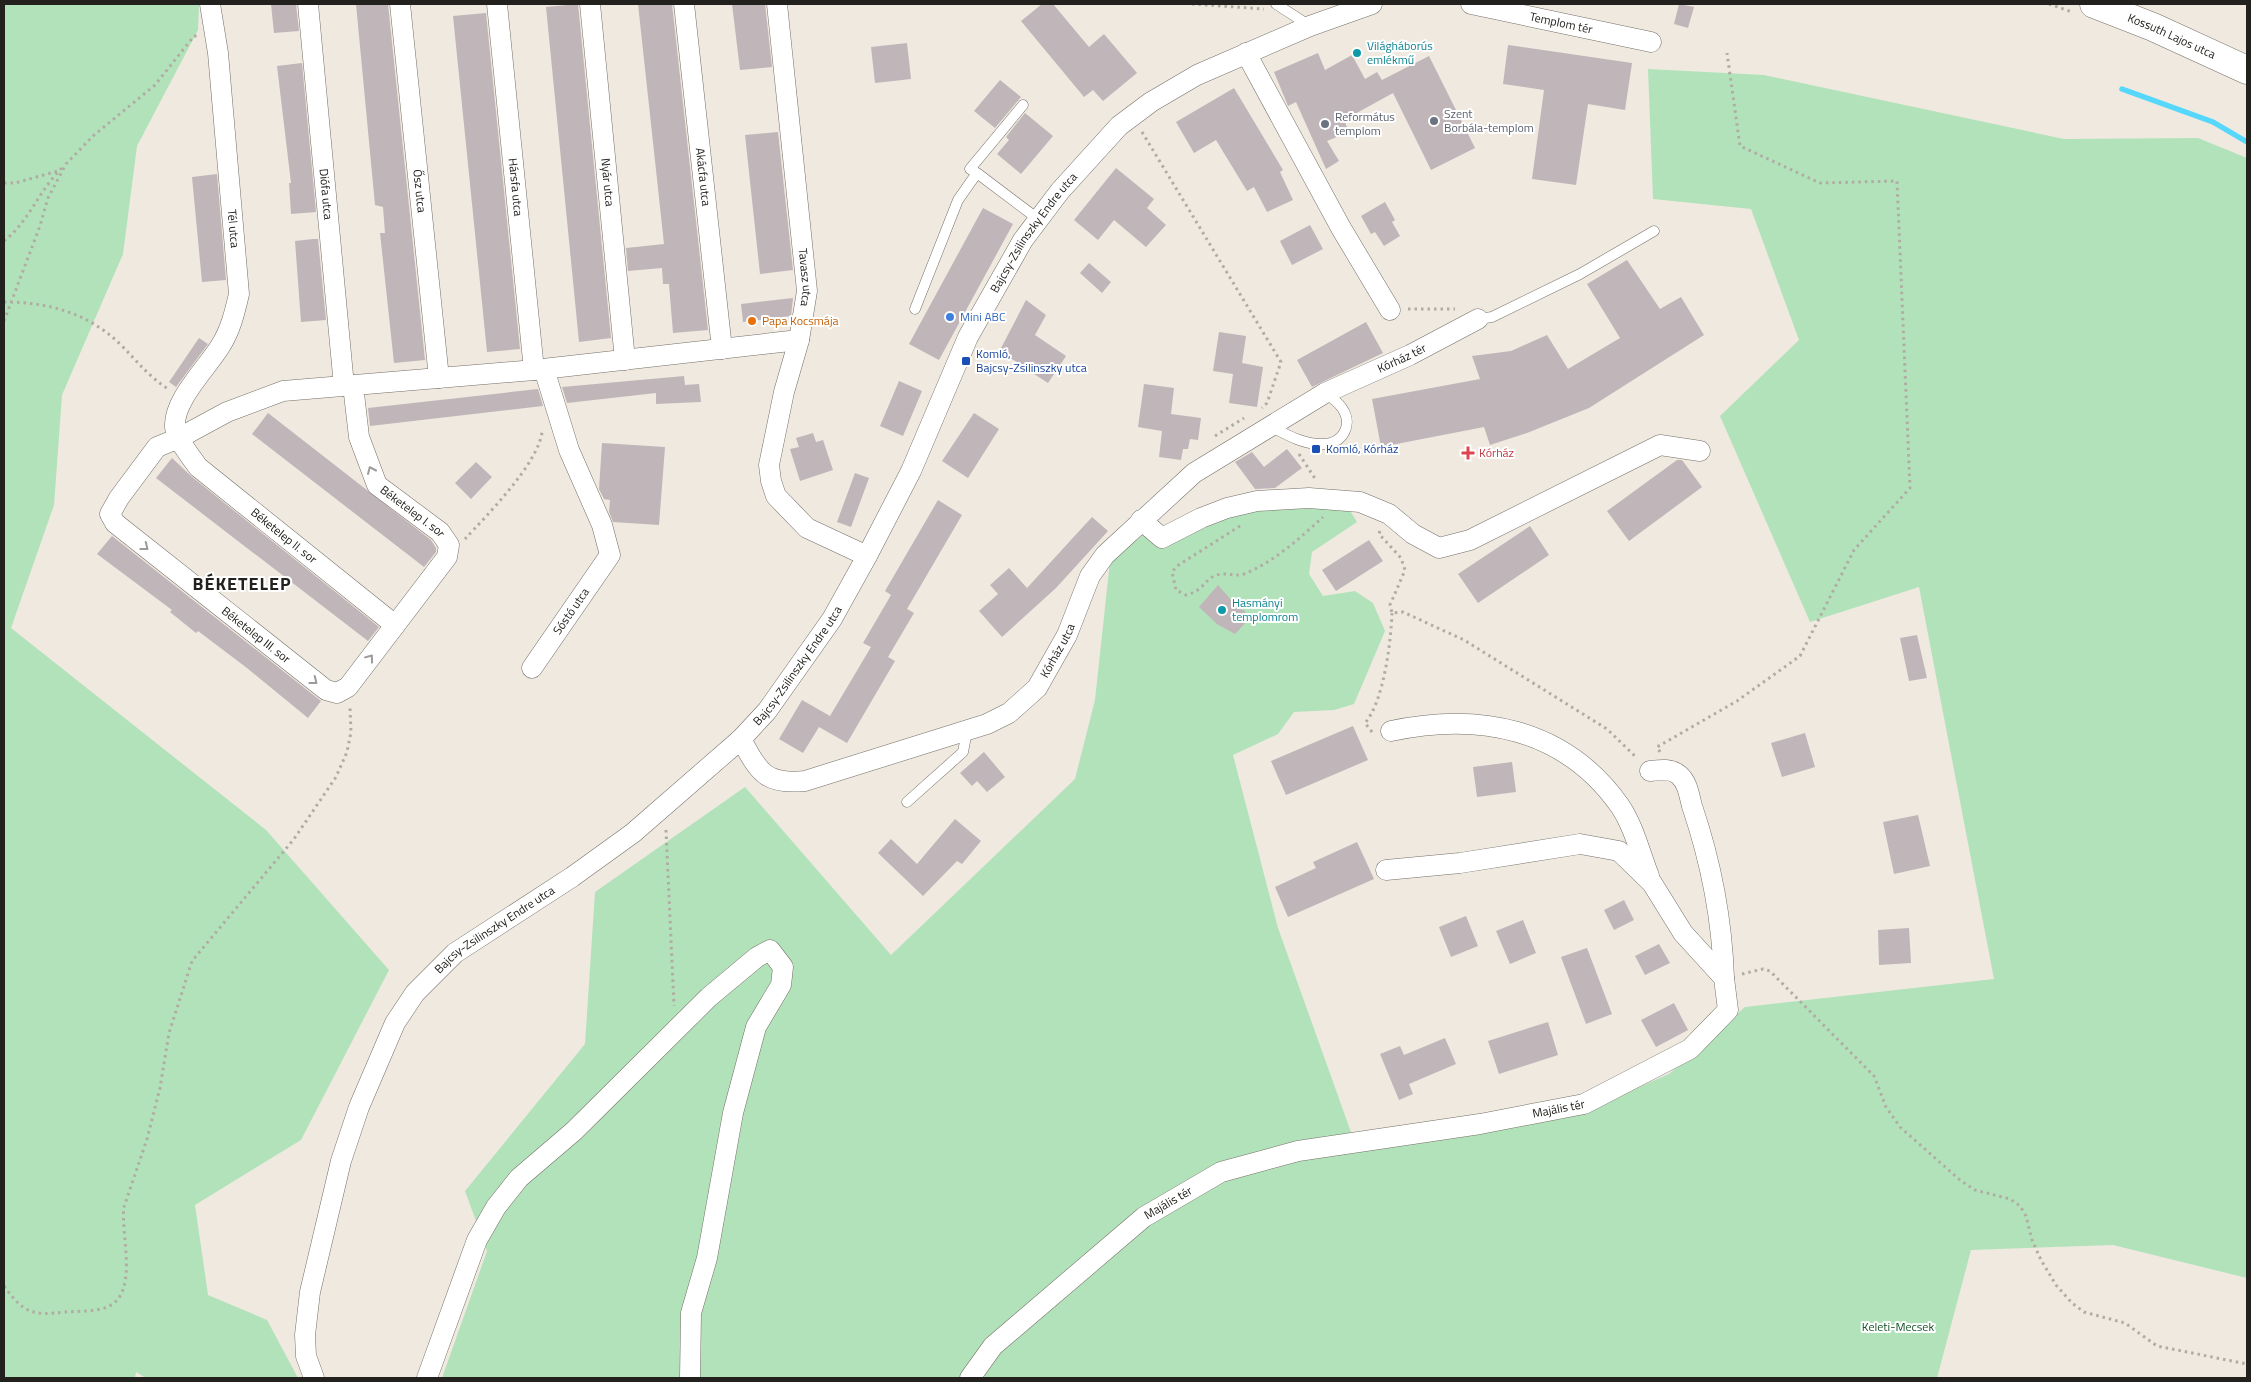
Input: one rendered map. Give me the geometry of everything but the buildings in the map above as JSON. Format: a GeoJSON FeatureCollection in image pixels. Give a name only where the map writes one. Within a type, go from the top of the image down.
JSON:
{"type":"FeatureCollection","features":[{"type":"Feature","properties":{"kind":"main road","name":"Kossuth Lajos utca"},"geometry":{"type":"LineString","coordinates":[[2094,4],[2247,70]]}},
{"type":"Feature","properties":{"kind":"street","name":"Tél utca"},"geometry":{"type":"LineString","coordinates":[[179,438],[175,427],[177,408],[222,343],[233,319],[239,294],[215,38],[210,4]]}},
{"type":"Feature","properties":{"kind":"street","name":"Diófa utca"},"geometry":{"type":"LineString","coordinates":[[308,4],[349,385]]}},
{"type":"Feature","properties":{"kind":"street","name":"Ősz utca"},"geometry":{"type":"LineString","coordinates":[[400,4],[439,378]]}},
{"type":"Feature","properties":{"kind":"street","name":"Hársfa utca"},"geometry":{"type":"LineString","coordinates":[[496,4],[539,369],[554,401],[569,450],[602,526],[610,555]]}},
{"type":"Feature","properties":{"kind":"street","name":"Nyár utca"},"geometry":{"type":"LineString","coordinates":[[590,4],[625,360]]}},
{"type":"Feature","properties":{"kind":"street","name":"Akácfa utca"},"geometry":{"type":"LineString","coordinates":[[684,4],[722,349]]}},
{"type":"Feature","properties":{"kind":"street","name":"Tavasz utca"},"geometry":{"type":"LineString","coordinates":[[777,4],[807,292],[799,340],[784,392],[769,465],[771,481],[776,496],[807,528],[867,556]]}},
{"type":"Feature","properties":{"kind":"street","name":"Bajcsy-Zsilinszky Endre utca"},"geometry":{"type":"LineString","coordinates":[[314,1378],[306,1356],[305,1335],[310,1292],[341,1161],[359,1107],[395,1023],[414,993],[456,953],[572,877],[664,807],[741,739],[767,711],[832,619],[867,556],[911,471],[968,337],[1038,219],[1060,191],[1119,126],[1151,102],[1196,75],[1310,26],[1372,4]]}},
{"type":"Feature","properties":{"kind":"street","name":"Templom tér"},"geometry":{"type":"LineString","coordinates":[[1471,4],[1651,42]]}},
{"type":"Feature","properties":{"kind":"street"},"geometry":{"type":"LineString","coordinates":[[1246,54],[1341,228],[1390,310]]}},
{"type":"Feature","properties":{"kind":"street","name":"Kórház tér"},"geometry":{"type":"LineString","coordinates":[[1325,393],[1410,355],[1478,320]]}},
{"type":"Feature","properties":{"kind":"street"},"geometry":{"type":"LineString","coordinates":[[179,438],[227,412],[283,390],[539,369],[799,340]]}},
{"type":"Feature","properties":{"kind":"street","name":"Béketelep I. sor"},"geometry":{"type":"LineString","coordinates":[[342,690],[446,558],[449,545],[440,532],[377,485],[359,437],[349,385]]}},
{"type":"Feature","properties":{"kind":"street","name":"Kórház utca"},"geometry":{"type":"LineString","coordinates":[[741,739],[762,773],[773,780],[788,783],[806,781],[853,768],[987,724],[1009,713],[1037,688],[1067,635],[1090,576],[1105,555],[1194,473],[1325,393]]}},
{"type":"Feature","properties":{"kind":"street","name":"Béketelep III. sor"},"geometry":{"type":"LineString","coordinates":[[179,438],[158,446],[119,498],[110,514],[115,523],[326,690],[342,690]]}},
{"type":"Feature","properties":{"kind":"street","name":"Béketelep II. sor"},"geometry":{"type":"LineString","coordinates":[[179,438],[198,467],[395,625]]}},
{"type":"Feature","properties":{"kind":"street"},"geometry":{"type":"LineString","coordinates":[[1141,520],[1162,538],[1202,518],[1256,501],[1309,498],[1360,502],[1389,514],[1413,534],[1439,548],[1470,540],[1660,445],[1700,452]]}},
{"type":"Feature","properties":{"kind":"street","name":"Sóstó utca"},"geometry":{"type":"LineString","coordinates":[[532,668],[610,555]]}},
{"type":"Feature","properties":{"kind":"street"},"geometry":{"type":"LineString","coordinates":[[1392,731],[1427,723],[1493,726],[1530,734],[1559,747],[1595,778],[1620,805],[1631,825],[1652,883],[1683,933],[1724,978]]}},
{"type":"Feature","properties":{"kind":"street"},"geometry":{"type":"LineString","coordinates":[[1645,768],[1667,770],[1678,774],[1688,787],[1708,858],[1723,934],[1724,978]]}},
{"type":"Feature","properties":{"kind":"street"},"geometry":{"type":"LineString","coordinates":[[1386,870],[1460,863],[1580,844],[1619,851],[1652,883]]}},
{"type":"Feature","properties":{"kind":"street"},"geometry":{"type":"LineString","coordinates":[[428,1378],[478,1240],[496,1207],[519,1178],[574,1131],[709,997],[757,957],[770,950],[783,967],[781,985],[756,1027],[733,1113],[707,1258],[691,1313],[690,1378]]}},
{"type":"Feature","properties":{"kind":"street","name":"Majális tér"},"geometry":{"type":"LineString","coordinates":[[970,1378],[993,1346],[1144,1217],[1220,1172],[1298,1151],[1480,1124],[1584,1104],[1690,1049],[1728,1010],[1724,978]]}},
{"type":"Feature","properties":{"kind":"lane"},"geometry":{"type":"LineString","coordinates":[[1277,5],[1310,26]]}},
{"type":"Feature","properties":{"kind":"lane"},"geometry":{"type":"LineString","coordinates":[[1023,105],[970,169],[1038,219]]}},
{"type":"Feature","properties":{"kind":"lane"},"geometry":{"type":"LineString","coordinates":[[915,309],[958,200],[977,173]]}},
{"type":"Feature","properties":{"kind":"lane"},"geometry":{"type":"LineString","coordinates":[[1478,320],[1492,317],[1580,274],[1654,232]]}},
{"type":"Feature","properties":{"kind":"lane"},"geometry":{"type":"LineString","coordinates":[[1270,426],[1298,441],[1325,444],[1343,436],[1347,428],[1348,419],[1342,408],[1325,393]]}},
{"type":"Feature","properties":{"kind":"lane"},"geometry":{"type":"LineString","coordinates":[[907,802],[963,752],[967,731]]}},
{"type":"Feature","properties":{"kind":"path"},"geometry":{"type":"LineString","coordinates":[[1192,4],[1262,9],[1277,5]]}},
{"type":"Feature","properties":{"kind":"path"},"geometry":{"type":"LineString","coordinates":[[4,241],[34,207],[49,180],[93,136],[155,85],[194,36],[204,35],[215,38]]}},
{"type":"Feature","properties":{"kind":"path"},"geometry":{"type":"LineString","coordinates":[[1657,747],[1737,701],[1800,656],[1854,550],[1910,488],[1897,180],[1820,184],[1740,146],[1728,53]]}},
{"type":"Feature","properties":{"kind":"path"},"geometry":{"type":"LineString","coordinates":[[1154,149],[1280,362],[1274,383]]}},
{"type":"Feature","properties":{"kind":"path"},"geometry":{"type":"LineString","coordinates":[[4,321],[40,226],[48,198],[66,164]]}},
{"type":"Feature","properties":{"kind":"path"},"geometry":{"type":"LineString","coordinates":[[4,183],[15,183],[58,171]]}},
{"type":"Feature","properties":{"kind":"path"},"geometry":{"type":"LineString","coordinates":[[4,302],[51,306],[91,321],[119,343],[148,375],[183,399]]}},
{"type":"Feature","properties":{"kind":"path"},"geometry":{"type":"LineString","coordinates":[[1390,310],[1456,309],[1478,320]]}},
{"type":"Feature","properties":{"kind":"path"},"geometry":{"type":"LineString","coordinates":[[446,558],[489,513],[518,478],[541,441],[544,420],[554,401]]}},
{"type":"Feature","properties":{"kind":"path"},"geometry":{"type":"LineString","coordinates":[[1245,523],[1177,566],[1172,572],[1176,590],[1186,595],[1195,592],[1215,575],[1225,573],[1243,574],[1299,539],[1333,510],[1336,504],[1330,500],[1299,456],[1298,441]]}},
{"type":"Feature","properties":{"kind":"path"},"geometry":{"type":"LineString","coordinates":[[1370,717],[1380,689],[1391,632],[1392,613],[1390,605],[1405,570],[1401,558],[1379,534],[1389,514]]}},
{"type":"Feature","properties":{"kind":"path"},"geometry":{"type":"LineString","coordinates":[[1392,613],[1403,612],[1464,640],[1539,685],[1607,729],[1645,768]]}},
{"type":"Feature","properties":{"kind":"path"},"geometry":{"type":"LineString","coordinates":[[4,1286],[17,1304],[30,1312],[54,1314],[105,1309],[116,1301],[128,1269],[122,1218],[124,1207],[147,1138],[169,1033],[192,961],[294,839],[336,777],[346,752],[351,732],[342,690]]}},
{"type":"Feature","properties":{"kind":"path"},"geometry":{"type":"LineString","coordinates":[[664,807],[675,1030]]}},
{"type":"Feature","properties":{"kind":"path"},"geometry":{"type":"LineString","coordinates":[[1724,978],[1764,969],[1770,970],[1874,1076],[1886,1107],[1900,1127],[1962,1181],[1976,1190],[2010,1199],[2020,1206],[2026,1216],[2032,1240],[2056,1285],[2084,1312],[2125,1323],[2158,1346],[2247,1364]]}},
{"type":"Feature","properties":{"kind":"green space"},"geometry":{"type":"Polygon","coordinates":[[[4,4],[199,4],[198,30],[137,146],[123,254],[62,395],[54,505],[11,628],[266,830],[389,970],[301,1140],[195,1205],[208,1295],[267,1320],[298,1378],[146,1378],[136,1372],[135,1378],[4,1378],[4,4]]]}},
{"type":"Feature","properties":{"kind":"green space","name":"Keleti-Mecsek"},"geometry":{"type":"Polygon","coordinates":[[[1648,69],[1764,75],[2064,139],[2198,138],[2247,158],[2247,1278],[2113,1245],[1971,1250],[1937,1378],[442,1378],[487,1251],[465,1191],[585,1044],[595,892],[745,787],[891,955],[1075,779],[1095,700],[1110,561],[1148,531],[1250,504],[1349,509],[1357,522],[1312,552],[1309,574],[1323,596],[1355,591],[1373,603],[1385,631],[1354,704],[1334,710],[1294,712],[1278,734],[1233,755],[1278,928],[1357,1149],[1602,1103],[1669,1074],[1745,1007],[1994,979],[1919,587],[1810,622],[1720,416],[1799,340],[1751,209],[1653,199],[1648,69]]]}},
{"type":"Feature","properties":{"kind":"waterway"},"geometry":{"type":"LineString","coordinates":[[2122,89],[2213,122],[2247,142]]}},
{"type":"Feature","properties":{"kind":"place","name":"Világháborús emlékmű"},"geometry":{"type":"Point","coordinates":[1357,53]}},
{"type":"Feature","properties":{"kind":"place","name":"Szent Borbála-templom"},"geometry":{"type":"Point","coordinates":[1434,121]}},
{"type":"Feature","properties":{"kind":"place","name":"Református templom"},"geometry":{"type":"Point","coordinates":[1325,124]}},
{"type":"Feature","properties":{"kind":"place","name":"Mini ABC"},"geometry":{"type":"Point","coordinates":[950,317]}},
{"type":"Feature","properties":{"kind":"place","name":"Papa Kocsmája"},"geometry":{"type":"Point","coordinates":[752,321]}},
{"type":"Feature","properties":{"kind":"place","name":"Komló, Bajcsy-Zsilinszky utca"},"geometry":{"type":"Point","coordinates":[966,361]}},
{"type":"Feature","properties":{"kind":"place","name":"Komló, Kórház"},"geometry":{"type":"Point","coordinates":[1316,449]}},
{"type":"Feature","properties":{"kind":"place","name":"Kórház"},"geometry":{"type":"Point","coordinates":[1468,453]}},
{"type":"Feature","properties":{"kind":"place","name":"Hasmányi templomrom"},"geometry":{"type":"Point","coordinates":[1222,610]}},
{"type":"Feature","properties":{"kind":"district","name":"BÉKETELEP"},"geometry":{"type":"Point","coordinates":[242,584]}}]}
